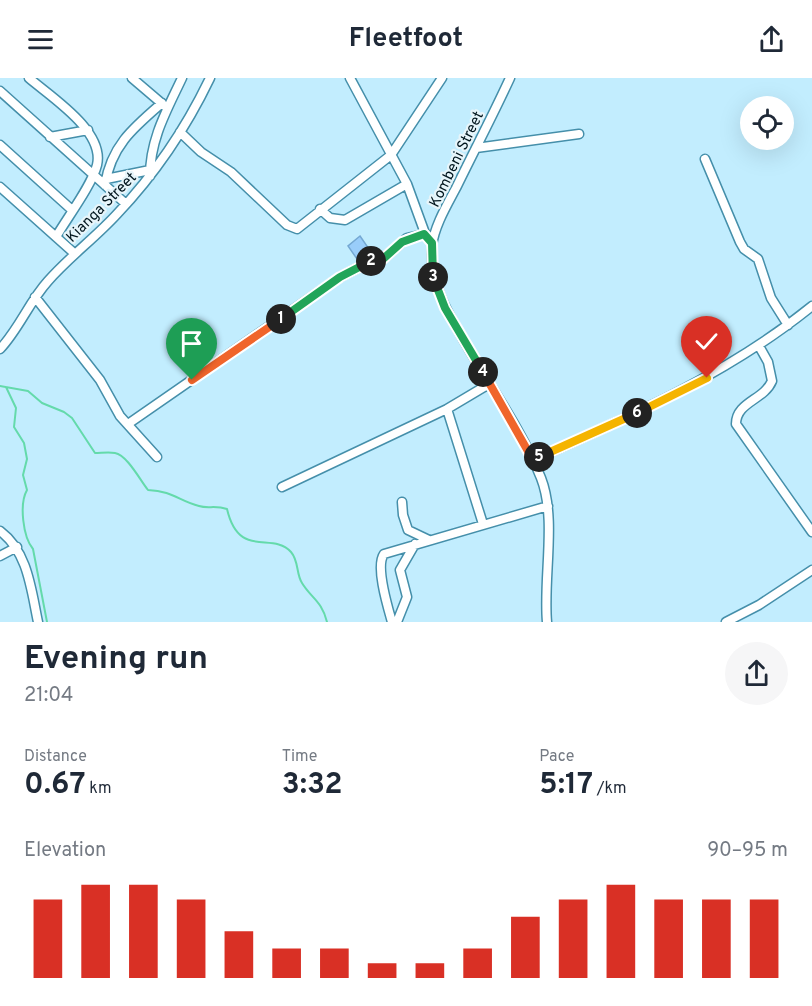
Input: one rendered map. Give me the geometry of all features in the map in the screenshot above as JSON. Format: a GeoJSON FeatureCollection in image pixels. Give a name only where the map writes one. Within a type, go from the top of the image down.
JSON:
{"type":"FeatureCollection","features":[{"type":"Feature","properties":{"kind":"street"},"geometry":{"type":"LineString","coordinates":[[29,78],[88,130],[98,151],[93,176],[56,237]]}},
{"type":"Feature","properties":{"kind":"street"},"geometry":{"type":"LineString","coordinates":[[105,182],[150,173],[151,152],[165,105],[182,78]]}},
{"type":"Feature","properties":{"kind":"street","name":"Kianga Street"},"geometry":{"type":"LineString","coordinates":[[0,349],[9,339],[35,297],[74,253],[126,204],[180,132],[210,78]]}},
{"type":"Feature","properties":{"kind":"street"},"geometry":{"type":"LineString","coordinates":[[350,78],[407,184],[424,234],[432,243]]}},
{"type":"Feature","properties":{"kind":"street"},"geometry":{"type":"LineString","coordinates":[[180,132],[201,152],[231,172],[292,228],[302,227],[320,209],[391,155],[442,78]]}},
{"type":"Feature","properties":{"kind":"street","name":"Kombeni Street"},"geometry":{"type":"LineString","coordinates":[[510,78],[444,212],[432,243],[432,263],[438,291],[445,308],[533,460],[541,479],[548,506],[545,591],[547,622]]}},
{"type":"Feature","properties":{"kind":"street"},"geometry":{"type":"LineString","coordinates":[[136,80],[165,105]]}},
{"type":"Feature","properties":{"kind":"street"},"geometry":{"type":"LineString","coordinates":[[0,91],[93,176],[105,182],[126,204]]}},
{"type":"Feature","properties":{"kind":"street"},"geometry":{"type":"LineString","coordinates":[[105,182],[112,157],[119,145],[165,105]]}},
{"type":"Feature","properties":{"kind":"street"},"geometry":{"type":"LineString","coordinates":[[50,137],[88,130]]}},
{"type":"Feature","properties":{"kind":"street"},"geometry":{"type":"LineString","coordinates":[[476,148],[579,134]]}},
{"type":"Feature","properties":{"kind":"street"},"geometry":{"type":"LineString","coordinates":[[0,145],[72,210]]}},
{"type":"Feature","properties":{"kind":"street"},"geometry":{"type":"LineString","coordinates":[[705,159],[740,242],[744,249],[758,259],[771,298],[788,325]]}},
{"type":"Feature","properties":{"kind":"street"},"geometry":{"type":"LineString","coordinates":[[320,209],[330,218],[345,220],[407,184]]}},
{"type":"Feature","properties":{"kind":"street"},"geometry":{"type":"LineString","coordinates":[[0,187],[74,253]]}},
{"type":"Feature","properties":{"kind":"street"},"geometry":{"type":"LineString","coordinates":[[128,424],[340,277],[371,261],[383,259],[407,238],[424,234]]}},
{"type":"Feature","properties":{"kind":"street"},"geometry":{"type":"LineString","coordinates":[[35,297],[100,380],[120,416],[158,457]]}},
{"type":"Feature","properties":{"kind":"street"},"geometry":{"type":"LineString","coordinates":[[533,460],[692,386],[759,346],[812,306]]}},
{"type":"Feature","properties":{"kind":"street"},"geometry":{"type":"LineString","coordinates":[[759,346],[768,363],[772,381],[765,391],[741,409],[736,416],[736,424],[812,532]]}},
{"type":"Feature","properties":{"kind":"street"},"geometry":{"type":"LineString","coordinates":[[282,487],[447,409],[489,384]]}},
{"type":"Feature","properties":{"kind":"street"},"geometry":{"type":"LineString","coordinates":[[447,409],[483,524]]}},
{"type":"Feature","properties":{"kind":"street"},"geometry":{"type":"LineString","coordinates":[[402,502],[408,530],[429,540]]}},
{"type":"Feature","properties":{"kind":"street"},"geometry":{"type":"LineString","coordinates":[[395,622],[382,576],[381,557],[392,550],[548,506]]}},
{"type":"Feature","properties":{"kind":"street"},"geometry":{"type":"LineString","coordinates":[[0,531],[17,547],[29,580],[38,622]]}},
{"type":"Feature","properties":{"kind":"street"},"geometry":{"type":"LineString","coordinates":[[395,622],[407,597],[400,570],[415,544]]}},
{"type":"Feature","properties":{"kind":"street"},"geometry":{"type":"LineString","coordinates":[[0,556],[17,547]]}},
{"type":"Feature","properties":{"kind":"street"},"geometry":{"type":"LineString","coordinates":[[726,622],[759,605],[812,570]]}},
{"type":"Feature","properties":{"kind":"building"},"geometry":{"type":"Polygon","coordinates":[[[360,236],[369,249],[357,259],[348,246],[360,236]]]}},
{"type":"Feature","properties":{"kind":"waterway"},"geometry":{"type":"LineString","coordinates":[[0,386],[28,391],[42,403],[64,412],[72,418],[95,453],[120,455],[129,463],[148,490],[164,492],[202,507],[227,509],[232,525],[239,534],[256,542],[283,546],[294,556],[300,579],[319,604],[327,622]]}},
{"type":"Feature","properties":{"kind":"waterway"},"geometry":{"type":"LineString","coordinates":[[6,387],[16,408],[14,427],[24,443],[27,459],[23,475],[27,490],[23,503],[23,520],[33,549],[47,622]]}},
{"type":"Feature","properties":{"kind":"route"},"geometry":{"type":"LineString","coordinates":[[192,380],[340,277],[371,261],[383,259],[407,238],[424,234],[432,243],[433,276],[445,308],[533,460],[631,416],[707,378]]}}]}
